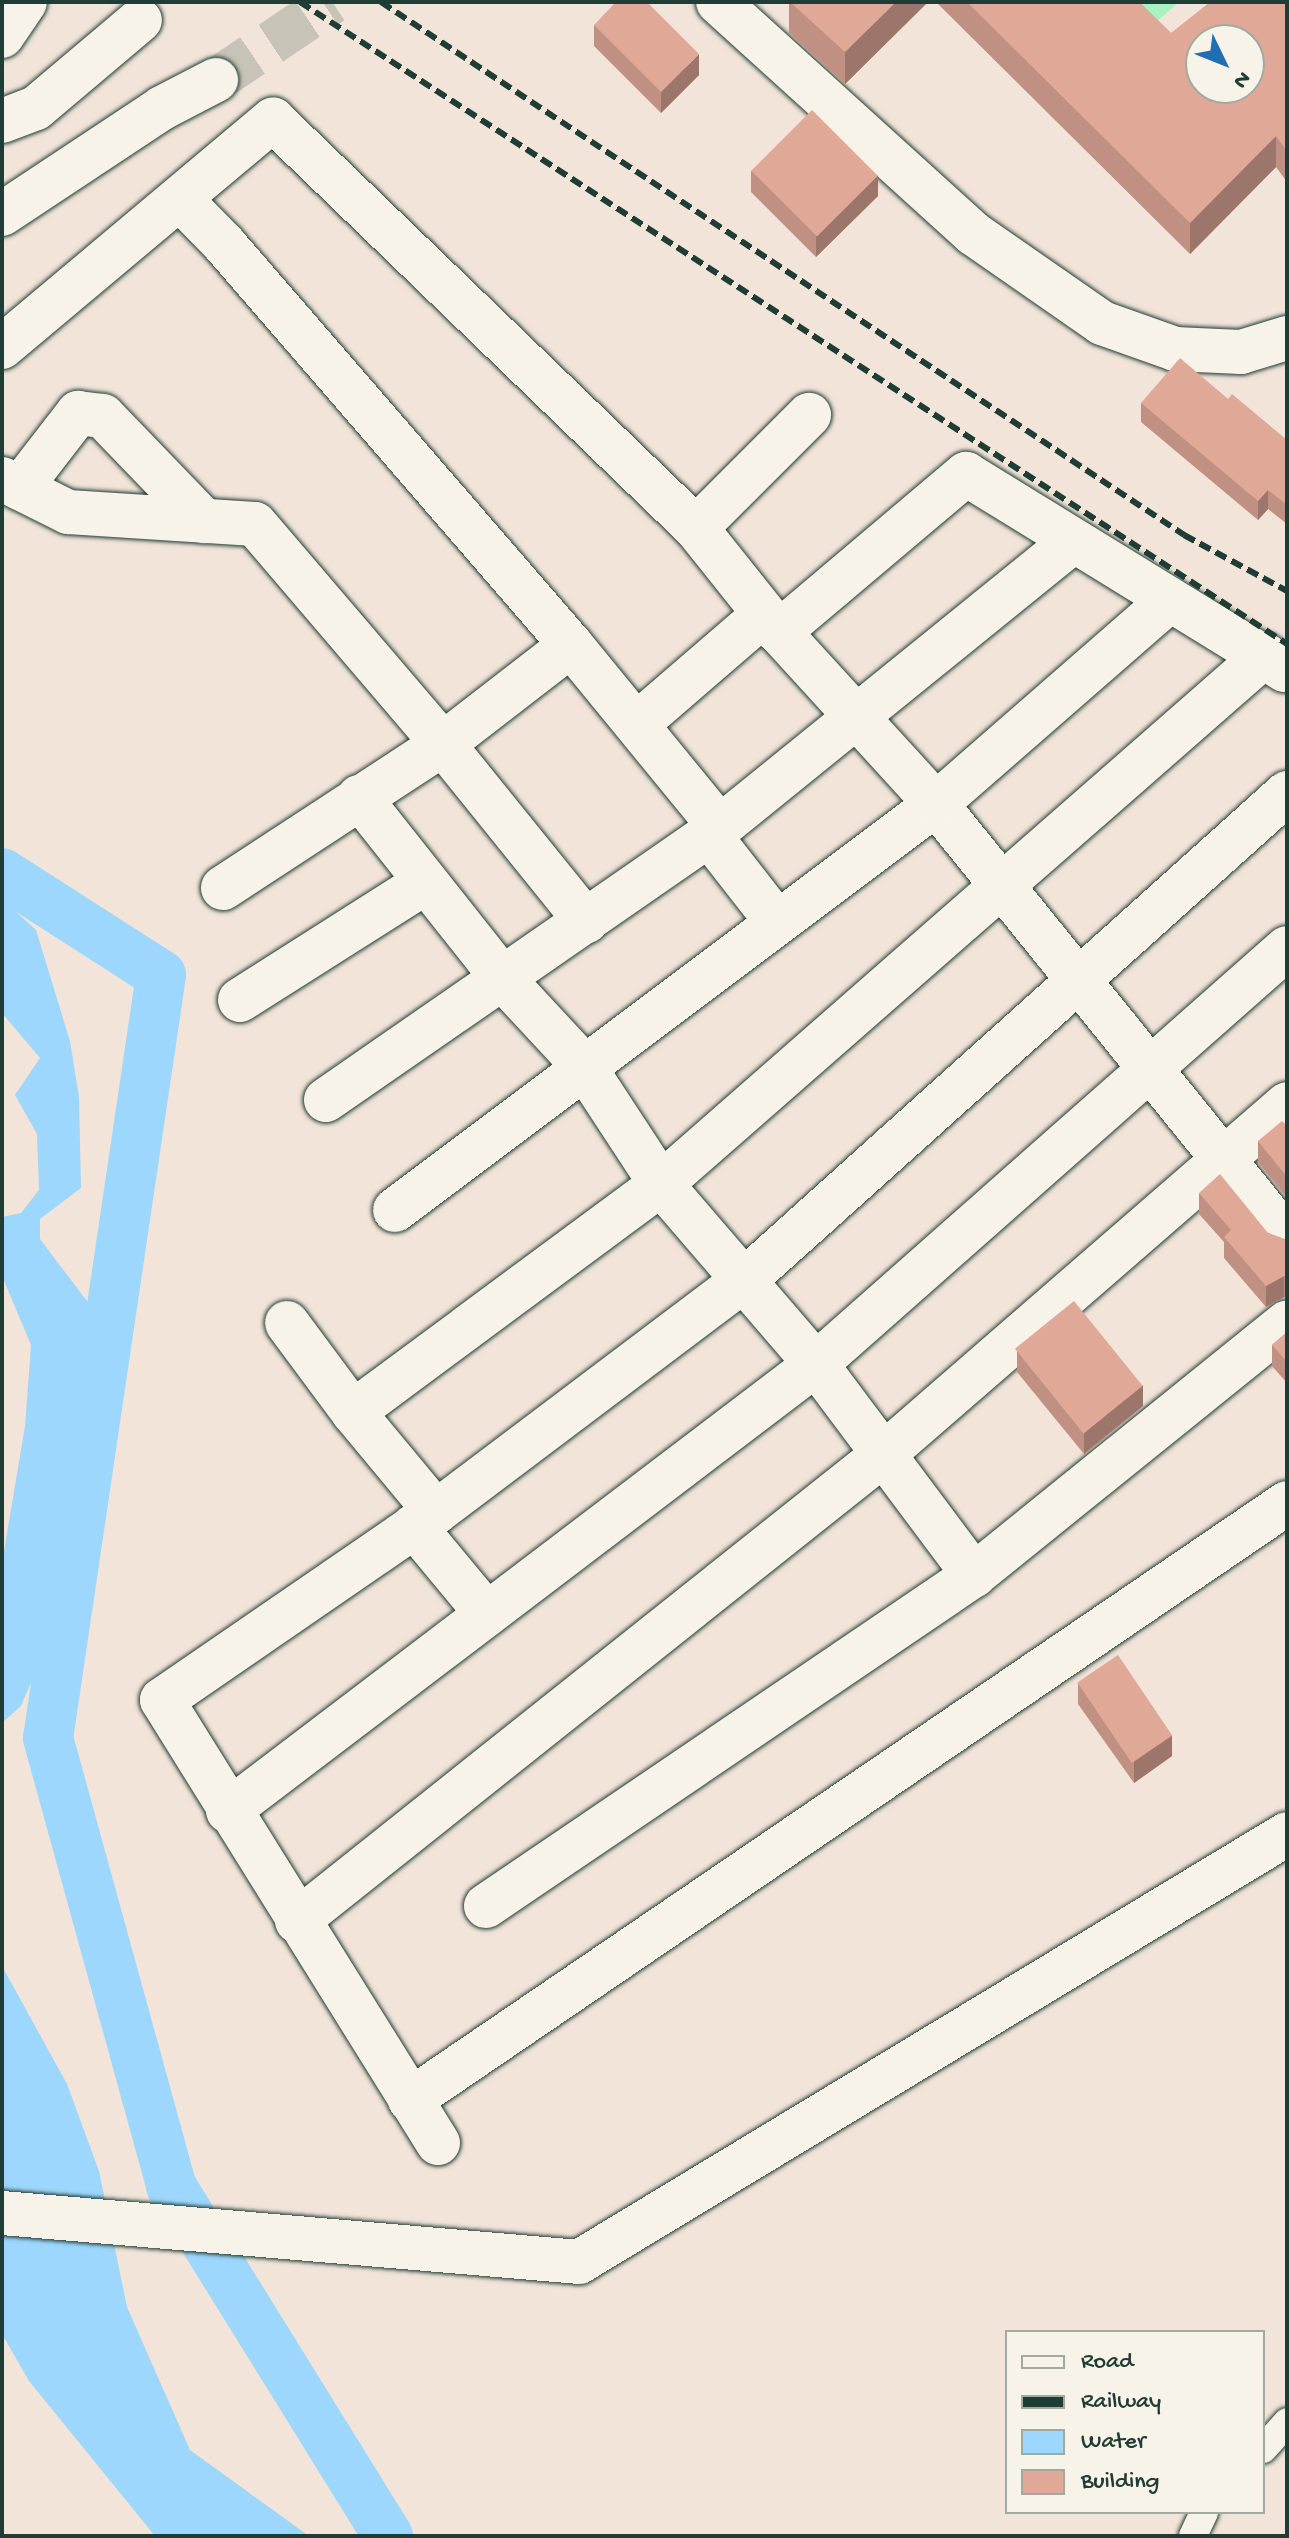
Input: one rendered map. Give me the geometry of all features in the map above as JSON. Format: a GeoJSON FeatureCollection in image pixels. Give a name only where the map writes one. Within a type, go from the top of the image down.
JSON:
{"type":"FeatureCollection","features":[{"type":"Feature","properties":{"kind":"street"},"geometry":{"type":"LineString","coordinates":[[2,36],[25,2]]}},
{"type":"Feature","properties":{"kind":"street"},"geometry":{"type":"LineString","coordinates":[[718,2],[974,234],[1102,323],[1175,349],[1241,352],[1287,338]]}},
{"type":"Feature","properties":{"kind":"street"},"geometry":{"type":"LineString","coordinates":[[2,121],[36,108],[140,20]]}},
{"type":"Feature","properties":{"kind":"street"},"geometry":{"type":"LineString","coordinates":[[2,214],[162,108],[216,80]]}},
{"type":"Feature","properties":{"kind":"street"},"geometry":{"type":"LineString","coordinates":[[2,347],[273,120],[696,528],[779,632],[936,804],[1074,979],[1287,1238]]}},
{"type":"Feature","properties":{"kind":"street"},"geometry":{"type":"LineString","coordinates":[[180,199],[224,244],[637,724],[777,922]]}},
{"type":"Feature","properties":{"kind":"street"},"geometry":{"type":"LineString","coordinates":[[204,521],[103,416],[78,413],[11,483],[68,512],[204,521],[255,524],[443,744],[586,921]]}},
{"type":"Feature","properties":{"kind":"street"},"geometry":{"type":"LineString","coordinates":[[696,528],[809,415]]}},
{"type":"Feature","properties":{"kind":"street"},"geometry":{"type":"LineString","coordinates":[[353,1412],[661,1184],[999,883],[1276,664],[1072,542],[966,474],[779,632]]}},
{"type":"Feature","properties":{"kind":"street"},"geometry":{"type":"LineString","coordinates":[[326,1100],[714,831],[1072,542]]}},
{"type":"Feature","properties":{"kind":"street"},"geometry":{"type":"LineString","coordinates":[[395,1210],[583,1065],[936,804],[1170,600]]}},
{"type":"Feature","properties":{"kind":"street"},"geometry":{"type":"LineString","coordinates":[[637,724],[760,618],[779,632]]}},
{"type":"Feature","properties":{"kind":"street"},"geometry":{"type":"LineString","coordinates":[[223,888],[443,744],[571,645]]}},
{"type":"Feature","properties":{"kind":"street"},"geometry":{"type":"LineString","coordinates":[[438,2143],[228,1811],[162,1700],[425,1519],[747,1278],[1074,979],[1287,793]]}},
{"type":"Feature","properties":{"kind":"street"},"geometry":{"type":"LineString","coordinates":[[359,797],[503,979],[583,1065],[661,1184],[747,1278],[816,1364],[974,1575]]}},
{"type":"Feature","properties":{"kind":"street"},"geometry":{"type":"LineString","coordinates":[[240,1000],[426,882]]}},
{"type":"Feature","properties":{"kind":"street"},"geometry":{"type":"LineString","coordinates":[[228,1811],[816,1364],[1148,1067],[1287,948]]}},
{"type":"Feature","properties":{"kind":"street"},"geometry":{"type":"LineString","coordinates":[[297,1921],[885,1453],[1220,1158],[1287,1104]]}},
{"type":"Feature","properties":{"kind":"street"},"geometry":{"type":"LineString","coordinates":[[486,1906],[974,1575],[1287,1322]]}},
{"type":"Feature","properties":{"kind":"street"},"geometry":{"type":"LineString","coordinates":[[287,1323],[353,1412],[487,1614]]}},
{"type":"Feature","properties":{"kind":"street"},"geometry":{"type":"LineString","coordinates":[[410,2100],[1287,1503]]}},
{"type":"Feature","properties":{"kind":"street"},"geometry":{"type":"LineString","coordinates":[[2,2213],[579,2262],[1287,1834]]}},
{"type":"Feature","properties":{"kind":"lane"},"geometry":{"type":"LineString","coordinates":[[1265,2447],[1287,2422]]}},
{"type":"Feature","properties":{"kind":"lane"},"geometry":{"type":"LineString","coordinates":[[1193,2536],[1203,2514]]}},
{"type":"Feature","properties":{"kind":"green space"},"geometry":{"type":"Polygon","coordinates":[[[1117,2],[1179,2],[1146,31],[1117,2]]]}},
{"type":"Feature","properties":{"kind":"water"},"geometry":{"type":"Polygon","coordinates":[[[2,899],[36,930],[70,1041],[79,1097],[81,1188],[40,1219],[40,1239],[99,1317],[58,1519],[43,1654],[21,1706],[2,1723],[2,1563],[25,1426],[31,1345],[2,1276],[2,1217],[21,1213],[39,1190],[37,1134],[15,1095],[40,1058],[2,1013],[2,899]]]}},
{"type":"Feature","properties":{"kind":"water"},"geometry":{"type":"Polygon","coordinates":[[[2,1966],[67,2084],[99,2171],[127,2307],[190,2450],[309,2536],[155,2536],[29,2381],[2,2334],[2,1966]]]}},
{"type":"Feature","properties":{"kind":"building"},"geometry":{"type":"Polygon","coordinates":[[[616,2],[647,2],[699,54],[661,92],[594,25],[616,2]]]}},
{"type":"Feature","properties":{"kind":"building"},"geometry":{"type":"Polygon","coordinates":[[[790,2],[896,2],[845,52],[790,2]]]}},
{"type":"Feature","properties":{"kind":"building"},"geometry":{"type":"Polygon","coordinates":[[[967,2],[1139,2],[1171,33],[1210,2],[1287,2],[1287,151],[1276,136],[1190,223],[967,2]]]}},
{"type":"Feature","properties":{"kind":"building"},"geometry":{"type":"Polygon","coordinates":[[[812,110],[878,176],[817,237],[751,171],[812,110]]]}},
{"type":"Feature","properties":{"kind":"building"},"geometry":{"type":"Polygon","coordinates":[[[1180,358],[1228,399],[1232,394],[1287,440],[1287,505],[1268,490],[1258,501],[1141,403],[1180,358]]]}},
{"type":"Feature","properties":{"kind":"building"},"geometry":{"type":"Polygon","coordinates":[[[1282,1121],[1287,1126],[1287,1177],[1258,1141],[1282,1121]]]}},
{"type":"Feature","properties":{"kind":"building"},"geometry":{"type":"Polygon","coordinates":[[[1220,1174],[1268,1233],[1287,1240],[1287,1278],[1284,1276],[1266,1286],[1224,1237],[1231,1230],[1199,1193],[1220,1174]]]}},
{"type":"Feature","properties":{"kind":"building"},"geometry":{"type":"Polygon","coordinates":[[[1074,1301],[1143,1386],[1084,1434],[1015,1349],[1074,1301]]]}},
{"type":"Feature","properties":{"kind":"building"},"geometry":{"type":"Polygon","coordinates":[[[1287,1332],[1287,1362],[1272,1345],[1287,1332]]]}},
{"type":"Feature","properties":{"kind":"building"},"geometry":{"type":"Polygon","coordinates":[[[1118,1655],[1172,1735],[1132,1763],[1077,1682],[1118,1655]]]}},
{"type":"Feature","properties":{"kind":"waterway"},"geometry":{"type":"LineString","coordinates":[[2,873],[161,975],[48,1738],[171,2186],[388,2536]]}},
{"type":"Feature","properties":{"kind":"tunnel"},"geometry":{"type":"LineString","coordinates":[[216,80],[332,2]]}},
{"type":"Feature","properties":{"kind":"railway"},"geometry":{"type":"LineString","coordinates":[[300,2],[1287,644]]}},
{"type":"Feature","properties":{"kind":"railway"},"geometry":{"type":"LineString","coordinates":[[381,2],[1184,535],[1287,591]]}}]}
